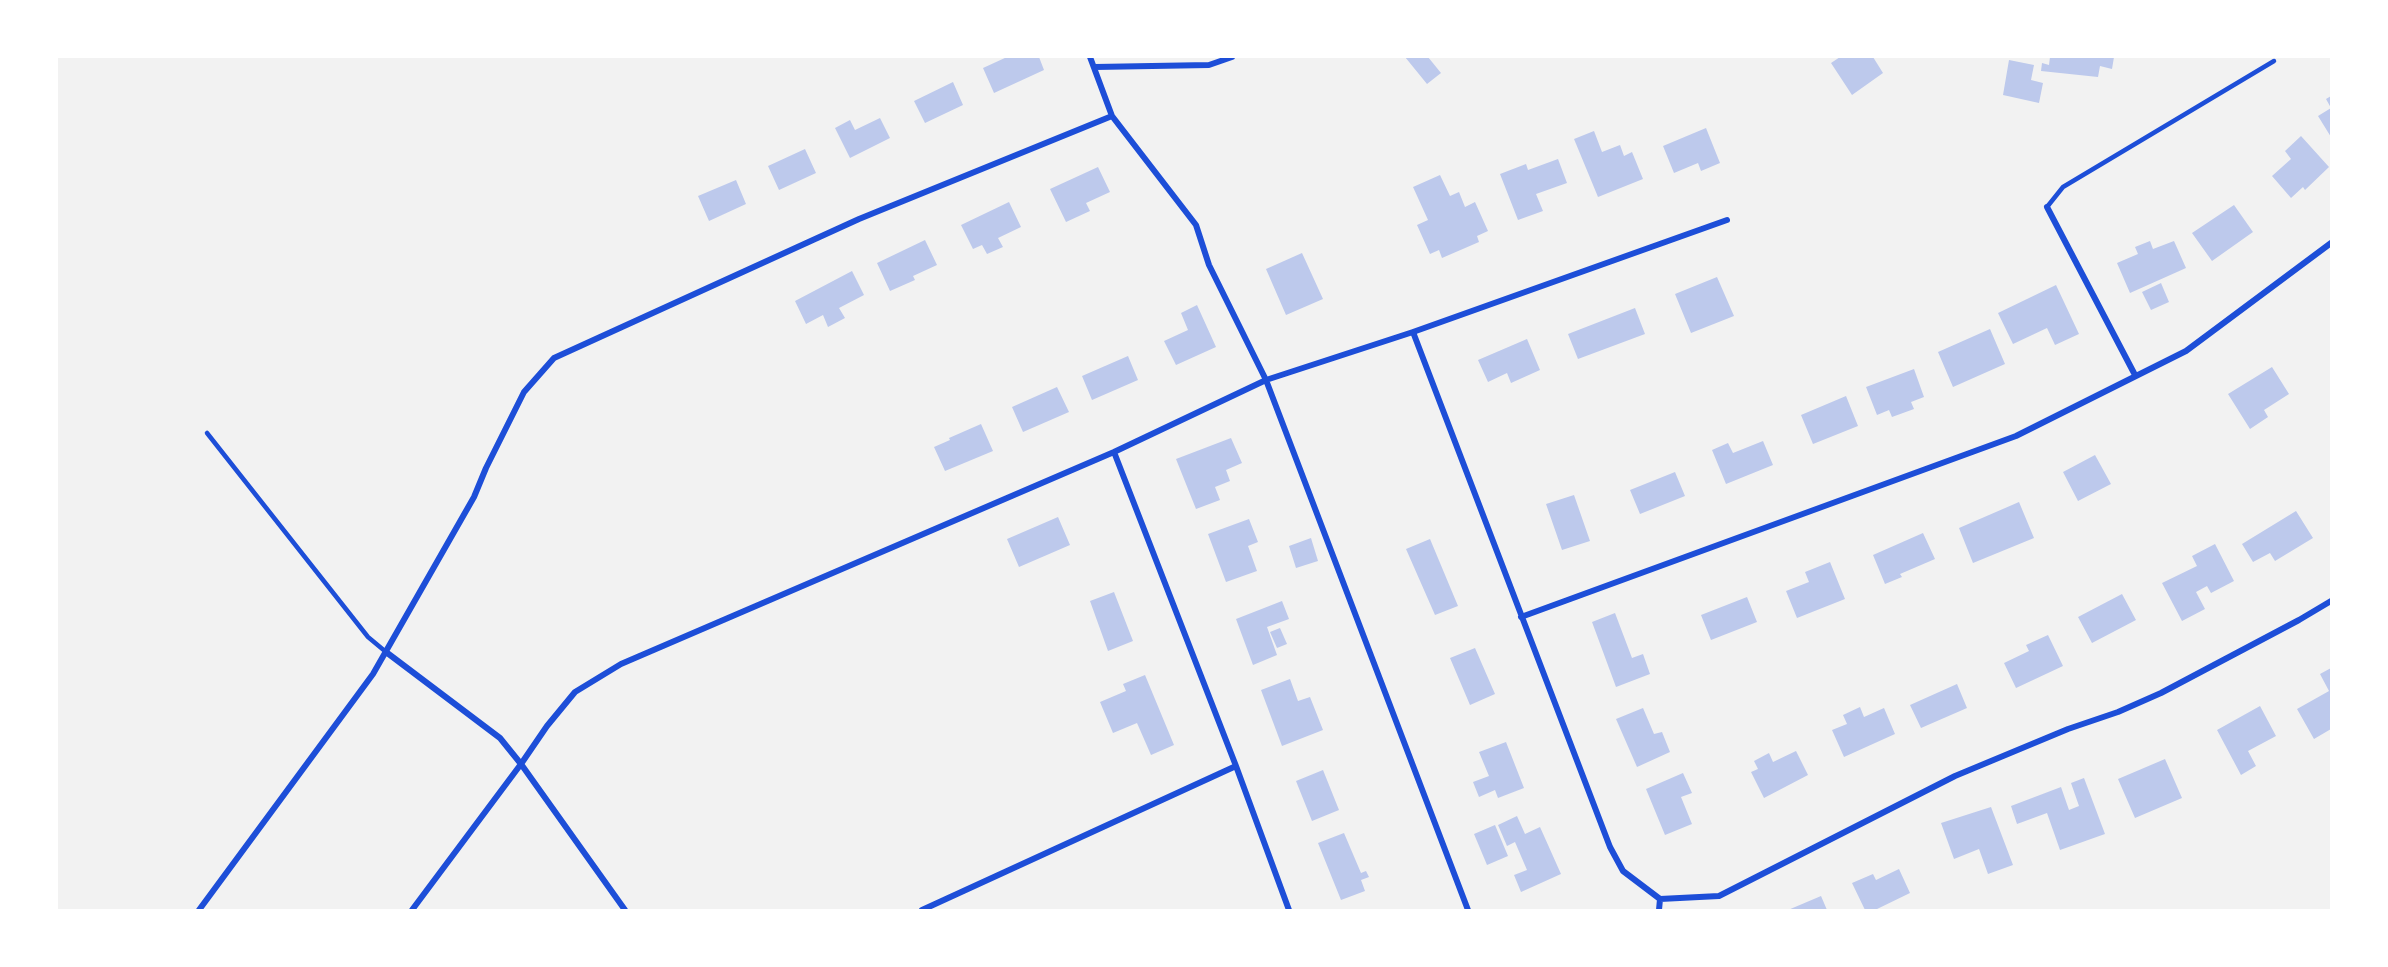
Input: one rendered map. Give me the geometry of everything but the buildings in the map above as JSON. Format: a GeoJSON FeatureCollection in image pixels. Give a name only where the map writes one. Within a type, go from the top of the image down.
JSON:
{"type":"FeatureCollection","features":[{"type":"Feature","properties":{"kind":"street"},"geometry":{"type":"LineString","coordinates":[[1090,57],[1112,116],[1196,225],[1209,265],[1266,380],[1468,910]]}},
{"type":"Feature","properties":{"kind":"street"},"geometry":{"type":"LineString","coordinates":[[1095,67],[1209,65],[1232,57]]}},
{"type":"Feature","properties":{"kind":"street"},"geometry":{"type":"LineString","coordinates":[[199,910],[386,652],[474,497],[524,392],[554,358],[859,219],[1112,116]]}},
{"type":"Feature","properties":{"kind":"street"},"geometry":{"type":"LineString","coordinates":[[2047,207],[2135,375]]}},
{"type":"Feature","properties":{"kind":"street"},"geometry":{"type":"LineString","coordinates":[[412,910],[547,726],[575,692],[621,664],[1114,452],[1266,380],[1413,332],[1727,220]]}},
{"type":"Feature","properties":{"kind":"street"},"geometry":{"type":"LineString","coordinates":[[1521,617],[2016,436],[2186,351],[2331,243]]}},
{"type":"Feature","properties":{"kind":"street"},"geometry":{"type":"LineString","coordinates":[[1413,332],[1610,847],[1623,871],[1660,899],[1719,896],[1955,776],[2161,693],[2331,601]]}},
{"type":"Feature","properties":{"kind":"street"},"geometry":{"type":"LineString","coordinates":[[1114,452],[1236,766],[1289,910]]}},
{"type":"Feature","properties":{"kind":"street"},"geometry":{"type":"LineString","coordinates":[[386,652],[500,738],[625,910]]}},
{"type":"Feature","properties":{"kind":"street"},"geometry":{"type":"LineString","coordinates":[[921,910],[1236,766]]}},
{"type":"Feature","properties":{"kind":"street"},"geometry":{"type":"LineString","coordinates":[[1659,910],[1660,899]]}},
{"type":"Feature","properties":{"kind":"lane"},"geometry":{"type":"LineString","coordinates":[[2047,207],[2063,187],[2274,61]]}},
{"type":"Feature","properties":{"kind":"lane"},"geometry":{"type":"LineString","coordinates":[[207,433],[368,637],[386,652]]}}]}
